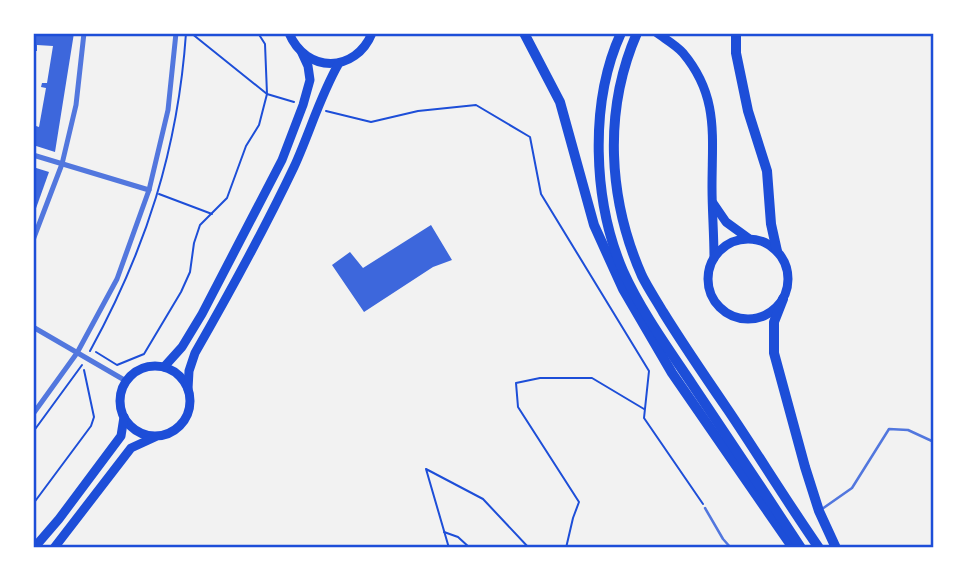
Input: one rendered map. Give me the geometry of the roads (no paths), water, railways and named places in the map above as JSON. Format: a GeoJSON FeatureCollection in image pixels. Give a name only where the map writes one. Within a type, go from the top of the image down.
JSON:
{"type":"FeatureCollection","features":[{"type":"Feature","properties":{"kind":"highway"},"geometry":{"type":"LineString","coordinates":[[524,33],[560,102],[594,225],[624,289],[672,373],[793,548]]}},
{"type":"Feature","properties":{"kind":"highway"},"geometry":{"type":"LineString","coordinates":[[621,33],[603,97],[599,155],[606,216],[623,271],[658,333],[801,548]]}},
{"type":"Feature","properties":{"kind":"highway"},"geometry":{"type":"LineString","coordinates":[[637,33],[622,75],[614,131],[618,205],[627,237],[643,278],[676,333],[818,548]]}},
{"type":"Feature","properties":{"kind":"highway"},"geometry":{"type":"LineString","coordinates":[[736,33],[736,53],[748,111],[767,171],[771,224],[777,251]]}},
{"type":"Feature","properties":{"kind":"highway"},"geometry":{"type":"LineString","coordinates":[[783,299],[774,322],[774,353],[805,467],[819,511],[836,548]]}},
{"type":"Feature","properties":{"kind":"main road"},"geometry":{"type":"LineString","coordinates":[[164,367],[182,347],[240,244],[282,160],[303,105],[310,80],[302,52],[289,33]]}},
{"type":"Feature","properties":{"kind":"main road"},"geometry":{"type":"LineString","coordinates":[[302,52],[313,60],[339,63],[361,52],[372,33]]}},
{"type":"Feature","properties":{"kind":"main road"},"geometry":{"type":"LineString","coordinates":[[657,33],[682,51],[702,82],[713,120],[712,201],[715,227],[708,282],[711,294],[727,313],[739,318],[764,316],[775,309],[783,299],[788,274],[785,262],[769,244],[748,238],[726,222],[712,201]]}},
{"type":"Feature","properties":{"kind":"main road"},"geometry":{"type":"LineString","coordinates":[[54,548],[131,448],[168,434],[184,420],[189,411],[189,371],[195,353],[253,250],[295,165],[325,88],[339,63]]}},
{"type":"Feature","properties":{"kind":"main road"},"geometry":{"type":"LineString","coordinates":[[713,258],[723,247],[748,238]]}},
{"type":"Feature","properties":{"kind":"main road"},"geometry":{"type":"LineString","coordinates":[[34,548],[121,436],[124,417],[120,398],[126,381],[143,368],[164,367],[183,379],[188,389]]}},
{"type":"Feature","properties":{"kind":"main road"},"geometry":{"type":"LineString","coordinates":[[124,417],[138,432],[157,436]]}},
{"type":"Feature","properties":{"kind":"street"},"geometry":{"type":"LineString","coordinates":[[33,240],[62,163],[76,105],[85,33]]}},
{"type":"Feature","properties":{"kind":"street"},"geometry":{"type":"LineString","coordinates":[[33,414],[77,353],[117,279],[149,190],[168,110],[176,33]]}},
{"type":"Feature","properties":{"kind":"street"},"geometry":{"type":"LineString","coordinates":[[33,155],[149,190]]}},
{"type":"Feature","properties":{"kind":"street"},"geometry":{"type":"LineString","coordinates":[[33,327],[126,381]]}},
{"type":"Feature","properties":{"kind":"lane"},"geometry":{"type":"LineString","coordinates":[[819,511],[852,488],[890,429],[908,430],[934,442]]}},
{"type":"Feature","properties":{"kind":"lane"},"geometry":{"type":"LineString","coordinates":[[705,508],[730,548]]}},
{"type":"Feature","properties":{"kind":"lane"},"geometry":{"type":"LineString","coordinates":[[781,530],[788,548]]}}]}
